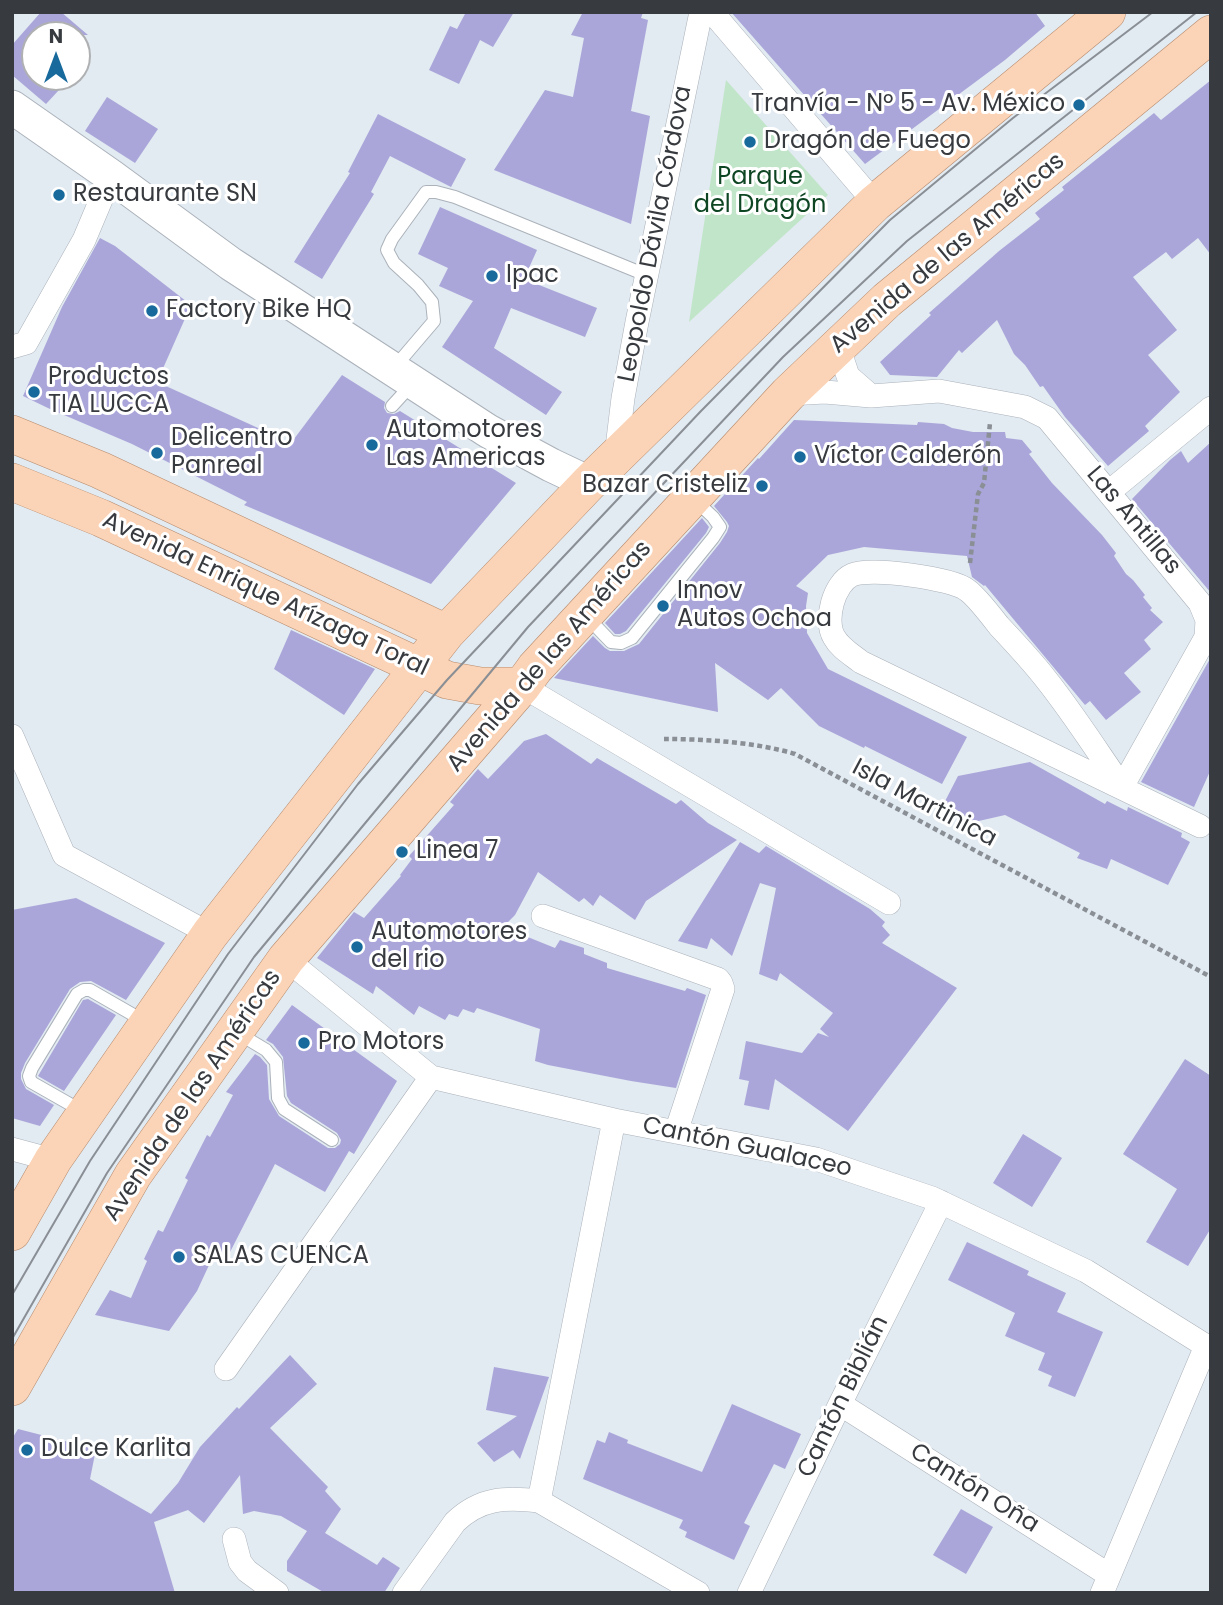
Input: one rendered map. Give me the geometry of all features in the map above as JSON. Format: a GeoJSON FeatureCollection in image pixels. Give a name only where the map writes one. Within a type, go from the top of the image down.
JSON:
{"type":"FeatureCollection","features":[{"type":"Feature","properties":{"kind":"main road"},"geometry":{"type":"LineString","coordinates":[[12,1232],[53,1160],[210,934],[446,633],[589,483],[875,202],[1107,12]]}},
{"type":"Feature","properties":{"kind":"main road","name":"Avenida de las Américas"},"geometry":{"type":"LineString","coordinates":[[12,1387],[133,1175],[286,960],[535,668],[788,394],[887,300],[1209,40]]}},
{"type":"Feature","properties":{"kind":"main road","name":"Avenida Enrique Arízaga Toral"},"geometry":{"type":"LineString","coordinates":[[12,434],[100,470],[446,633]]}},
{"type":"Feature","properties":{"kind":"main road","name":"Avenida Enrique Arízaga Toral"},"geometry":{"type":"LineString","coordinates":[[12,482],[101,518],[447,680],[480,686],[522,686]]}},
{"type":"Feature","properties":{"kind":"street","name":"Leopoldo Dávila Córdova"},"geometry":{"type":"LineString","coordinates":[[616,457],[623,398],[646,275],[701,12]]}},
{"type":"Feature","properties":{"kind":"street"},"geometry":{"type":"LineString","coordinates":[[712,12],[875,202]]}},
{"type":"Feature","properties":{"kind":"street"},"geometry":{"type":"LineString","coordinates":[[12,107],[400,386],[589,483]]}},
{"type":"Feature","properties":{"kind":"street"},"geometry":{"type":"LineString","coordinates":[[12,347],[26,343],[84,240],[111,176]]}},
{"type":"Feature","properties":{"kind":"street"},"geometry":{"type":"LineString","coordinates":[[842,343],[843,361],[848,376],[871,396]]}},
{"type":"Feature","properties":{"kind":"street","name":"Las Antillas"},"geometry":{"type":"LineString","coordinates":[[788,394],[871,396],[939,391],[1025,407],[1047,418],[1200,603],[1207,620],[1206,636],[1122,788]]}},
{"type":"Feature","properties":{"kind":"street"},"geometry":{"type":"LineString","coordinates":[[1109,492],[1211,408]]}},
{"type":"Feature","properties":{"kind":"street"},"geometry":{"type":"LineString","coordinates":[[1122,788],[1045,678],[967,589],[929,578],[879,572],[851,576],[841,585],[833,599],[830,618],[832,634],[843,648],[861,662],[1200,827]]}},
{"type":"Feature","properties":{"kind":"street"},"geometry":{"type":"LineString","coordinates":[[522,686],[889,903]]}},
{"type":"Feature","properties":{"kind":"street"},"geometry":{"type":"LineString","coordinates":[[12,736],[64,855],[210,934]]}},
{"type":"Feature","properties":{"kind":"street"},"geometry":{"type":"LineString","coordinates":[[543,916],[718,979],[721,983],[723,989],[676,1132]]}},
{"type":"Feature","properties":{"kind":"street","name":"Cantón Gualaceo"},"geometry":{"type":"LineString","coordinates":[[286,960],[431,1077],[614,1120],[816,1160],[864,1174],[941,1202],[1086,1271],[1208,1348]]}},
{"type":"Feature","properties":{"kind":"street"},"geometry":{"type":"LineString","coordinates":[[226,1369],[431,1077]]}},
{"type":"Feature","properties":{"kind":"street"},"geometry":{"type":"LineString","coordinates":[[539,1501],[614,1120]]}},
{"type":"Feature","properties":{"kind":"street"},"geometry":{"type":"LineString","coordinates":[[12,1149],[53,1160]]}},
{"type":"Feature","properties":{"kind":"street","name":"Cantón Biblián"},"geometry":{"type":"LineString","coordinates":[[749,1593],[941,1202]]}},
{"type":"Feature","properties":{"kind":"street"},"geometry":{"type":"LineString","coordinates":[[1105,1584],[1208,1348]]}},
{"type":"Feature","properties":{"kind":"street","name":"Cantón Oña"},"geometry":{"type":"LineString","coordinates":[[840,1404],[1105,1584]]}},
{"type":"Feature","properties":{"kind":"street"},"geometry":{"type":"LineString","coordinates":[[404,1593],[464,1513],[482,1504],[511,1498],[539,1501],[698,1593]]}},
{"type":"Feature","properties":{"kind":"street"},"geometry":{"type":"LineString","coordinates":[[234,1539],[240,1562],[247,1572],[278,1593]]}},
{"type":"Feature","properties":{"kind":"lane"},"geometry":{"type":"LineString","coordinates":[[400,386],[434,321],[432,302],[394,263],[387,250],[426,192],[455,197],[646,275]]}},
{"type":"Feature","properties":{"kind":"lane"},"geometry":{"type":"LineString","coordinates":[[585,614],[611,642],[621,643],[632,638],[720,527],[692,498]]}},
{"type":"Feature","properties":{"kind":"lane"},"geometry":{"type":"LineString","coordinates":[[86,1113],[31,1082],[29,1076],[77,994],[90,990],[148,1023]]}},
{"type":"Feature","properties":{"kind":"lane"},"geometry":{"type":"LineString","coordinates":[[235,1032],[267,1050],[276,1062],[278,1098],[284,1109],[332,1140]]}},
{"type":"Feature","properties":{"kind":"path"},"geometry":{"type":"LineString","coordinates":[[967,589],[978,494],[984,483],[992,402]]}},
{"type":"Feature","properties":{"kind":"path","name":"Isla Martinica"},"geometry":{"type":"LineString","coordinates":[[660,740],[750,744],[794,754],[1211,978]]}},
{"type":"Feature","properties":{"kind":"green space","name":"Parque del Dragón"},"geometry":{"type":"Polygon","coordinates":[[[726,80],[828,195],[689,322],[726,80]]]}},
{"type":"Feature","properties":{"kind":"building"},"geometry":{"type":"Polygon","coordinates":[[[41,12],[61,12],[72,21],[33,21],[41,12]]]}},
{"type":"Feature","properties":{"kind":"building"},"geometry":{"type":"Polygon","coordinates":[[[466,12],[514,12],[493,47],[480,40],[459,84],[429,70],[450,26],[457,29],[466,12]]]}},
{"type":"Feature","properties":{"kind":"building"},"geometry":{"type":"Polygon","coordinates":[[[583,12],[643,12],[641,18],[648,20],[631,111],[650,116],[631,224],[494,170],[545,90],[573,97],[584,38],[571,35],[583,12]]]}},
{"type":"Feature","properties":{"kind":"building"},"geometry":{"type":"Polygon","coordinates":[[[731,12],[1035,12],[1045,26],[1005,60],[865,164],[731,12]]]}},
{"type":"Feature","properties":{"kind":"building"},"geometry":{"type":"Polygon","coordinates":[[[21,35],[21,83],[12,75],[12,45],[21,35]]]}},
{"type":"Feature","properties":{"kind":"building"},"geometry":{"type":"Polygon","coordinates":[[[1211,80],[1211,255],[1198,238],[1172,259],[1166,252],[1133,277],[1177,330],[1148,355],[1180,392],[1145,426],[1149,431],[1108,466],[1014,354],[997,320],[962,353],[959,350],[937,377],[890,375],[880,362],[931,315],[929,313],[1040,219],[1035,213],[1064,190],[1062,187],[1154,113],[1161,120],[1211,80]]]}},
{"type":"Feature","properties":{"kind":"building"},"geometry":{"type":"Polygon","coordinates":[[[31,91],[58,91],[46,104],[31,91]]]}},
{"type":"Feature","properties":{"kind":"building"},"geometry":{"type":"Polygon","coordinates":[[[107,97],[158,129],[135,163],[85,131],[107,97]]]}},
{"type":"Feature","properties":{"kind":"building"},"geometry":{"type":"Polygon","coordinates":[[[378,114],[466,159],[451,187],[390,156],[371,192],[374,194],[322,279],[294,262],[350,173],[348,172],[378,114]]]}},
{"type":"Feature","properties":{"kind":"building"},"geometry":{"type":"Polygon","coordinates":[[[440,207],[537,250],[524,279],[597,308],[585,337],[511,308],[494,348],[562,392],[546,415],[442,347],[473,301],[439,286],[448,268],[418,254],[440,207]]]}},
{"type":"Feature","properties":{"kind":"building"},"geometry":{"type":"Polygon","coordinates":[[[100,238],[115,246],[191,305],[157,382],[291,443],[342,375],[385,402],[387,413],[400,411],[516,483],[431,584],[244,505],[247,502],[132,444],[23,396],[62,307],[100,238]]]}},
{"type":"Feature","properties":{"kind":"building"},"geometry":{"type":"Polygon","coordinates":[[[794,420],[944,424],[973,432],[1005,432],[1006,438],[1022,440],[1032,452],[1029,454],[1052,483],[1116,553],[1114,556],[1126,574],[1145,595],[1143,597],[1152,608],[1150,610],[1163,622],[1144,640],[1151,649],[1124,673],[1141,692],[1106,720],[1090,701],[1085,705],[985,585],[972,577],[967,556],[864,547],[828,555],[796,586],[808,593],[807,633],[828,669],[967,737],[942,784],[819,726],[781,688],[768,700],[715,663],[718,712],[554,678],[593,636],[610,651],[624,651],[639,644],[727,532],[727,522],[714,506],[794,420]]]}},
{"type":"Feature","properties":{"kind":"building"},"geometry":{"type":"Polygon","coordinates":[[[1211,442],[1211,593],[1132,499],[1181,451],[1188,463],[1211,442]]]}},
{"type":"Feature","properties":{"kind":"building"},"geometry":{"type":"Polygon","coordinates":[[[702,518],[709,527],[706,533],[626,631],[615,634],[605,623],[702,518]]]}},
{"type":"Feature","properties":{"kind":"building"},"geometry":{"type":"Polygon","coordinates":[[[291,630],[375,669],[344,715],[274,669],[291,630]]]}},
{"type":"Feature","properties":{"kind":"building"},"geometry":{"type":"Polygon","coordinates":[[[1211,657],[1211,769],[1194,807],[1141,782],[1211,657]]]}},
{"type":"Feature","properties":{"kind":"building"},"geometry":{"type":"Polygon","coordinates":[[[546,734],[591,764],[597,758],[676,804],[681,800],[708,823],[737,840],[646,901],[635,920],[600,895],[593,906],[584,898],[579,902],[538,872],[515,915],[503,927],[555,948],[560,940],[584,948],[584,954],[607,963],[607,968],[706,995],[676,1088],[535,1061],[540,1029],[477,1008],[474,1013],[463,1009],[458,1017],[449,1014],[445,1020],[419,1006],[414,1015],[376,986],[373,994],[317,958],[354,912],[364,918],[401,876],[412,859],[409,856],[454,805],[450,802],[478,769],[488,779],[524,741],[546,734]]]}},
{"type":"Feature","properties":{"kind":"building"},"geometry":{"type":"Polygon","coordinates":[[[1030,762],[1105,804],[1107,801],[1127,811],[1128,807],[1182,833],[1181,837],[1190,842],[1168,885],[1111,859],[1107,869],[1077,858],[1080,853],[1005,815],[970,823],[941,809],[958,776],[1030,762]]]}},
{"type":"Feature","properties":{"kind":"building"},"geometry":{"type":"Polygon","coordinates":[[[740,842],[759,853],[766,846],[870,909],[885,922],[882,926],[890,935],[882,943],[957,988],[848,1131],[775,1079],[769,1110],[744,1105],[749,1081],[739,1079],[746,1041],[802,1053],[818,1033],[829,1037],[820,1029],[833,1013],[780,973],[777,981],[759,974],[776,888],[760,883],[732,956],[711,938],[707,949],[678,941],[740,842]]]}},
{"type":"Feature","properties":{"kind":"building"},"geometry":{"type":"Polygon","coordinates":[[[76,898],[165,943],[126,1000],[91,981],[80,982],[70,989],[21,1073],[26,1089],[54,1105],[40,1126],[12,1118],[12,910],[76,898]]]}},
{"type":"Feature","properties":{"kind":"building"},"geometry":{"type":"Polygon","coordinates":[[[88,999],[116,1015],[64,1091],[38,1076],[83,1000],[88,999]]]}},
{"type":"Feature","properties":{"kind":"building"},"geometry":{"type":"Polygon","coordinates":[[[292,1005],[397,1081],[354,1154],[349,1151],[325,1192],[275,1164],[228,1256],[216,1250],[197,1291],[169,1331],[95,1315],[110,1290],[131,1298],[147,1261],[144,1259],[158,1230],[163,1232],[188,1180],[185,1178],[207,1135],[210,1137],[233,1095],[226,1092],[255,1054],[267,1065],[269,1099],[279,1116],[328,1148],[335,1148],[340,1144],[337,1133],[291,1103],[287,1096],[283,1057],[273,1044],[266,1040],[292,1005]]]}},
{"type":"Feature","properties":{"kind":"building"},"geometry":{"type":"Polygon","coordinates":[[[1185,1059],[1211,1076],[1211,1228],[1188,1266],[1146,1242],[1177,1189],[1123,1154],[1185,1059]]]}},
{"type":"Feature","properties":{"kind":"building"},"geometry":{"type":"Polygon","coordinates":[[[1023,1134],[1062,1158],[1032,1207],[993,1183],[1023,1134]]]}},
{"type":"Feature","properties":{"kind":"building"},"geometry":{"type":"Polygon","coordinates":[[[967,1242],[1029,1271],[1027,1275],[1066,1293],[1057,1312],[1103,1332],[1075,1397],[1048,1386],[1052,1376],[1038,1370],[1045,1353],[1005,1336],[1015,1313],[948,1280],[967,1242]]]}},
{"type":"Feature","properties":{"kind":"building"},"geometry":{"type":"Polygon","coordinates":[[[290,1355],[317,1384],[270,1428],[328,1487],[325,1491],[341,1509],[325,1533],[377,1565],[383,1557],[400,1568],[384,1593],[325,1593],[287,1571],[287,1561],[307,1531],[281,1516],[254,1511],[243,1514],[240,1475],[204,1523],[188,1510],[154,1522],[175,1593],[12,1593],[12,1439],[18,1429],[96,1449],[90,1479],[151,1514],[178,1483],[200,1447],[290,1355]]]}},
{"type":"Feature","properties":{"kind":"building"},"geometry":{"type":"Polygon","coordinates":[[[494,1367],[549,1377],[520,1459],[513,1450],[494,1462],[477,1443],[517,1416],[486,1410],[494,1367]]]}},
{"type":"Feature","properties":{"kind":"building"},"geometry":{"type":"Polygon","coordinates":[[[732,1404],[801,1434],[785,1469],[774,1464],[744,1523],[750,1526],[734,1560],[685,1537],[687,1532],[679,1528],[683,1520],[583,1479],[597,1440],[605,1443],[609,1432],[628,1440],[627,1443],[702,1472],[732,1404]]]}},
{"type":"Feature","properties":{"kind":"building"},"geometry":{"type":"Polygon","coordinates":[[[961,1509],[993,1527],[966,1574],[933,1555],[961,1509]]]}},
{"type":"Feature","properties":{"kind":"tram line"},"geometry":{"type":"LineString","coordinates":[[12,1295],[90,1161],[228,954],[358,784],[447,680],[701,411],[890,220],[1013,118],[1153,12]]}},
{"type":"Feature","properties":{"kind":"tram line"},"geometry":{"type":"LineString","coordinates":[[12,1339],[107,1173],[254,957],[528,627],[783,357],[907,241],[1197,12]]}},
{"type":"Feature","properties":{"kind":"place","name":"Tranvía - Nº 5 - Av. México"},"geometry":{"type":"Point","coordinates":[1079,105]}},
{"type":"Feature","properties":{"kind":"place","name":"Dragón de Fuego"},"geometry":{"type":"Point","coordinates":[750,142]}},
{"type":"Feature","properties":{"kind":"place","name":"Restaurante SN"},"geometry":{"type":"Point","coordinates":[59,195]}},
{"type":"Feature","properties":{"kind":"place","name":"Ipac"},"geometry":{"type":"Point","coordinates":[492,276]}},
{"type":"Feature","properties":{"kind":"place","name":"Factory Bike HQ"},"geometry":{"type":"Point","coordinates":[152,311]}},
{"type":"Feature","properties":{"kind":"place","name":"Productos TIA LUCCA"},"geometry":{"type":"Point","coordinates":[34,392]}},
{"type":"Feature","properties":{"kind":"place","name":"Automotores Las Americas"},"geometry":{"type":"Point","coordinates":[372,445]}},
{"type":"Feature","properties":{"kind":"place","name":"Delicentro Panreal"},"geometry":{"type":"Point","coordinates":[157,453]}},
{"type":"Feature","properties":{"kind":"place","name":"Víctor Calderón"},"geometry":{"type":"Point","coordinates":[800,457]}},
{"type":"Feature","properties":{"kind":"place","name":"Bazar Cristeliz"},"geometry":{"type":"Point","coordinates":[762,486]}},
{"type":"Feature","properties":{"kind":"place","name":"Innov Autos Ochoa"},"geometry":{"type":"Point","coordinates":[663,606]}},
{"type":"Feature","properties":{"kind":"place","name":"Linea 7"},"geometry":{"type":"Point","coordinates":[402,852]}},
{"type":"Feature","properties":{"kind":"place","name":"Automotores del rio"},"geometry":{"type":"Point","coordinates":[357,947]}},
{"type":"Feature","properties":{"kind":"place","name":"Pro Motors"},"geometry":{"type":"Point","coordinates":[304,1043]}},
{"type":"Feature","properties":{"kind":"place","name":"SALAS CUENCA"},"geometry":{"type":"Point","coordinates":[179,1257]}},
{"type":"Feature","properties":{"kind":"place","name":"Dulce Karlita"},"geometry":{"type":"Point","coordinates":[27,1450]}}]}
